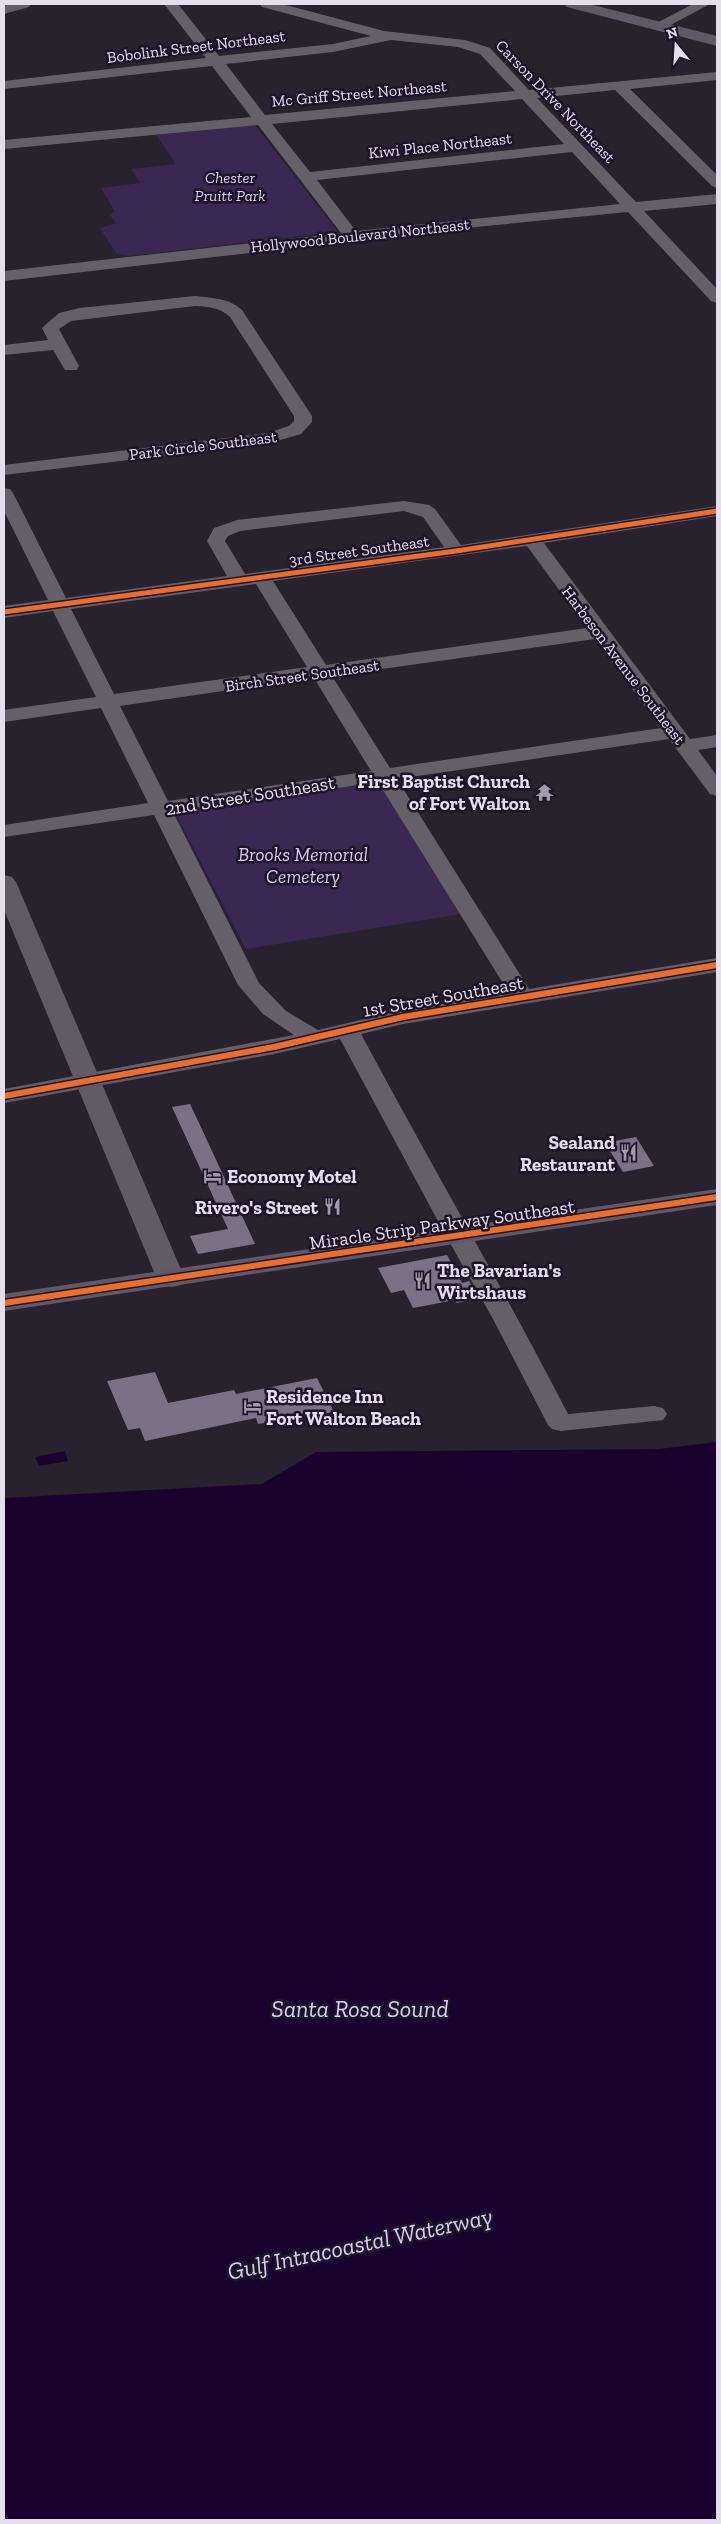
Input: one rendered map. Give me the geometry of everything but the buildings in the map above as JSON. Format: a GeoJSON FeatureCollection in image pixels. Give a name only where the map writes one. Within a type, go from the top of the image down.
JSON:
{"type":"FeatureCollection","features":[{"type":"Feature","properties":{"kind":"highway"},"geometry":{"type":"LineString","coordinates":[[572,4],[717,41]]}},
{"type":"Feature","properties":{"kind":"highway","name":"Miracle Strip Parkway Southeast"},"geometry":{"type":"LineString","coordinates":[[4,1303],[717,1197]]}},
{"type":"Feature","properties":{"kind":"main road"},"geometry":{"type":"LineString","coordinates":[[4,882],[171,1279]]}},
{"type":"Feature","properties":{"kind":"street"},"geometry":{"type":"LineString","coordinates":[[4,10],[24,4]]}},
{"type":"Feature","properties":{"kind":"street"},"geometry":{"type":"LineString","coordinates":[[171,4],[352,236]]}},
{"type":"Feature","properties":{"kind":"street","name":"Carson Drive Northeast"},"geometry":{"type":"LineString","coordinates":[[267,4],[390,36],[460,42],[476,46],[492,57],[717,298]]}},
{"type":"Feature","properties":{"kind":"street"},"geometry":{"type":"LineString","coordinates":[[658,26],[703,4]]}},
{"type":"Feature","properties":{"kind":"street","name":"Bobolink Street Northeast"},"geometry":{"type":"LineString","coordinates":[[4,85],[341,47],[390,36]]}},
{"type":"Feature","properties":{"kind":"street","name":"Mc Griff Street Northeast"},"geometry":{"type":"LineString","coordinates":[[4,145],[717,76]]}},
{"type":"Feature","properties":{"kind":"street"},"geometry":{"type":"LineString","coordinates":[[620,86],[717,182]]}},
{"type":"Feature","properties":{"kind":"street","name":"Kiwi Place Northeast"},"geometry":{"type":"LineString","coordinates":[[306,177],[577,147]]}},
{"type":"Feature","properties":{"kind":"street","name":"Hollywood Boulevard Northeast"},"geometry":{"type":"LineString","coordinates":[[4,276],[352,236],[717,199]]}},
{"type":"Feature","properties":{"kind":"street","name":"Park Circle Southeast"},"geometry":{"type":"LineString","coordinates":[[4,470],[270,438],[295,430],[303,422],[303,416],[236,314],[230,308],[217,303],[184,302],[71,315],[57,321],[50,328],[58,344]]}},
{"type":"Feature","properties":{"kind":"street"},"geometry":{"type":"LineString","coordinates":[[4,350],[58,344],[71,366]]}},
{"type":"Feature","properties":{"kind":"street"},"geometry":{"type":"LineString","coordinates":[[4,493],[249,985],[268,1009],[283,1021],[314,1037]]}},
{"type":"Feature","properties":{"kind":"street"},"geometry":{"type":"LineString","coordinates":[[239,580],[216,541],[221,532],[238,526],[404,506],[423,509],[429,513],[456,551]]}},
{"type":"Feature","properties":{"kind":"street","name":"3rd Street Southeast"},"geometry":{"type":"LineString","coordinates":[[4,612],[456,551],[717,511]]}},
{"type":"Feature","properties":{"kind":"street","name":"Harbeson Avenue Southeast"},"geometry":{"type":"LineString","coordinates":[[532,540],[717,790]]}},
{"type":"Feature","properties":{"kind":"street"},"geometry":{"type":"LineString","coordinates":[[261,577],[386,774],[523,997]]}},
{"type":"Feature","properties":{"kind":"street","name":"Birch Street Southeast"},"geometry":{"type":"LineString","coordinates":[[4,716],[600,632]]}},
{"type":"Feature","properties":{"kind":"street","name":"2nd Street Southeast"},"geometry":{"type":"LineString","coordinates":[[4,832],[386,774],[679,739],[717,741]]}},
{"type":"Feature","properties":{"kind":"street","name":"1st Street Southeast"},"geometry":{"type":"LineString","coordinates":[[4,1096],[314,1037],[403,1017],[717,965]]}},
{"type":"Feature","properties":{"kind":"street"},"geometry":{"type":"LineString","coordinates":[[347,1030],[458,1236],[506,1319],[557,1419],[562,1423],[577,1423],[654,1414]]}},
{"type":"Feature","properties":{"kind":"green space","name":"Chester Pruitt Park"},"geometry":{"type":"Polygon","coordinates":[[[255,125],[338,232],[128,256],[116,253],[100,228],[116,223],[109,214],[115,212],[101,188],[140,183],[131,169],[176,164],[154,132],[255,125]]]}},
{"type":"Feature","properties":{"kind":"green space","name":"Brooks Memorial Cemetery"},"geometry":{"type":"Polygon","coordinates":[[[378,780],[461,914],[246,949],[174,811],[378,780]]]}},
{"type":"Feature","properties":{"kind":"water","name":"Santa Rosa Sound"},"geometry":{"type":"Polygon","coordinates":[[[717,1442],[717,2520],[4,2520],[4,1498],[262,1484],[316,1452],[659,1449],[717,1442]]]}},
{"type":"Feature","properties":{"kind":"water"},"geometry":{"type":"Polygon","coordinates":[[[65,1451],[68,1461],[39,1466],[35,1457],[65,1451]]]}},
{"type":"Feature","properties":{"kind":"cycle path"},"geometry":{"type":"LineString","coordinates":[[4,612],[456,551],[717,511]]}},
{"type":"Feature","properties":{"kind":"cycle path"},"geometry":{"type":"LineString","coordinates":[[4,1096],[274,1047],[403,1017],[717,965]]}},
{"type":"Feature","properties":{"kind":"cycle path"},"geometry":{"type":"LineString","coordinates":[[4,1303],[717,1197]]}},
{"type":"Feature","properties":{"kind":"place","name":"First Baptist Church of Fort Walton"},"geometry":{"type":"Point","coordinates":[544,792]}},
{"type":"Feature","properties":{"kind":"place","name":"Sealand Restaurant"},"geometry":{"type":"Point","coordinates":[629,1153]}},
{"type":"Feature","properties":{"kind":"place","name":"Economy Motel"},"geometry":{"type":"Point","coordinates":[213,1176]}},
{"type":"Feature","properties":{"kind":"place","name":"Rivero's Street"},"geometry":{"type":"Point","coordinates":[332,1207]}},
{"type":"Feature","properties":{"kind":"place","name":"The Bavarian's Wirtshaus"},"geometry":{"type":"Point","coordinates":[423,1281]}},
{"type":"Feature","properties":{"kind":"place","name":"Residence Inn Fort Walton Beach"},"geometry":{"type":"Point","coordinates":[252,1407]}},
{"type":"Feature","properties":{"kind":"water label","name":"Gulf Intracoastal Waterway"},"geometry":{"type":"Point","coordinates":[360,2244]}}]}
